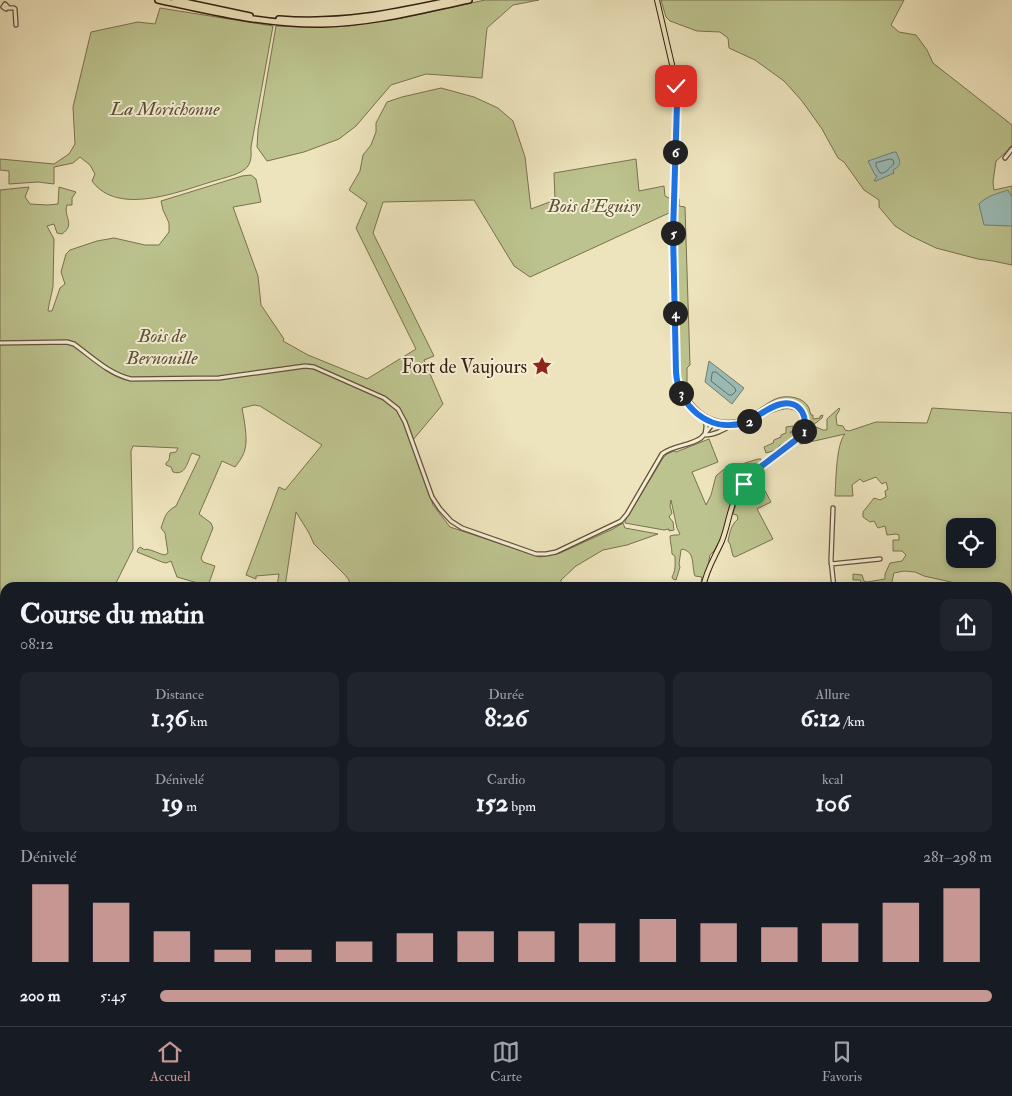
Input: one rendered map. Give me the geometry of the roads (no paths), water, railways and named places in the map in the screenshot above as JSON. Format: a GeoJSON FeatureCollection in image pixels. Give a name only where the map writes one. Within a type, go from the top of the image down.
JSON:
{"type":"FeatureCollection","features":[{"type":"Feature","properties":{"kind":"highway"},"geometry":{"type":"LineString","coordinates":[[158,0],[227,15],[317,24],[391,17],[469,0]]}},
{"type":"Feature","properties":{"kind":"highway"},"geometry":{"type":"LineString","coordinates":[[175,0],[272,20]]}},
{"type":"Feature","properties":{"kind":"highway"},"geometry":{"type":"LineString","coordinates":[[280,21],[353,19],[453,0]]}},
{"type":"Feature","properties":{"kind":"main road"},"geometry":{"type":"LineString","coordinates":[[657,0],[676,89],[673,233],[676,377],[681,393],[695,412],[715,423],[731,425],[750,420],[781,404],[790,404],[796,406],[803,414],[806,424],[801,436],[759,468],[747,480],[736,497],[725,532],[705,582]]}},
{"type":"Feature","properties":{"kind":"street"},"geometry":{"type":"LineString","coordinates":[[4,0],[4,8],[15,9],[16,25]]}},
{"type":"Feature","properties":{"kind":"street"},"geometry":{"type":"LineString","coordinates":[[1005,158],[1012,149]]}},
{"type":"Feature","properties":{"kind":"street"},"geometry":{"type":"LineString","coordinates":[[0,343],[67,342],[74,344],[112,371],[132,378],[219,378],[305,366],[314,367],[384,398],[398,409],[405,422],[432,497],[451,521],[462,528],[536,554],[556,552],[621,521],[662,454],[668,450],[700,439],[715,423]]}},
{"type":"Feature","properties":{"kind":"street"},"geometry":{"type":"LineString","coordinates":[[708,420],[709,429]]}},
{"type":"Feature","properties":{"kind":"street"},"geometry":{"type":"LineString","coordinates":[[704,435],[708,420]]}},
{"type":"Feature","properties":{"kind":"street"},"geometry":{"type":"LineString","coordinates":[[704,435],[710,435],[731,425]]}},
{"type":"Feature","properties":{"kind":"street"},"geometry":{"type":"LineString","coordinates":[[833,508],[831,564],[833,582]]}},
{"type":"Feature","properties":{"kind":"street"},"geometry":{"type":"LineString","coordinates":[[831,564],[880,559]]}},
{"type":"Feature","properties":{"kind":"water"},"geometry":{"type":"Polygon","coordinates":[[[896,152],[900,162],[893,170],[894,173],[874,181],[877,176],[868,161],[896,152]]]}},
{"type":"Feature","properties":{"kind":"water"},"geometry":{"type":"Polygon","coordinates":[[[1008,190],[1012,197],[1012,226],[984,225],[979,204],[989,197],[1008,190]]]}},
{"type":"Feature","properties":{"kind":"water"},"geometry":{"type":"Polygon","coordinates":[[[709,361],[744,388],[732,404],[705,382],[709,361]]]}},
{"type":"Feature","properties":{"kind":"place","name":"Fort de Vaujours"},"geometry":{"type":"Point","coordinates":[542,366]}},
{"type":"Feature","properties":{"kind":"park label","name":"La Morichonne"},"geometry":{"type":"Point","coordinates":[165,108]}},
{"type":"Feature","properties":{"kind":"park label","name":"Bois d'Eguisy"},"geometry":{"type":"Point","coordinates":[594,205]}},
{"type":"Feature","properties":{"kind":"park label","name":"Bois de Bernouille"},"geometry":{"type":"Point","coordinates":[162,346]}}]}
